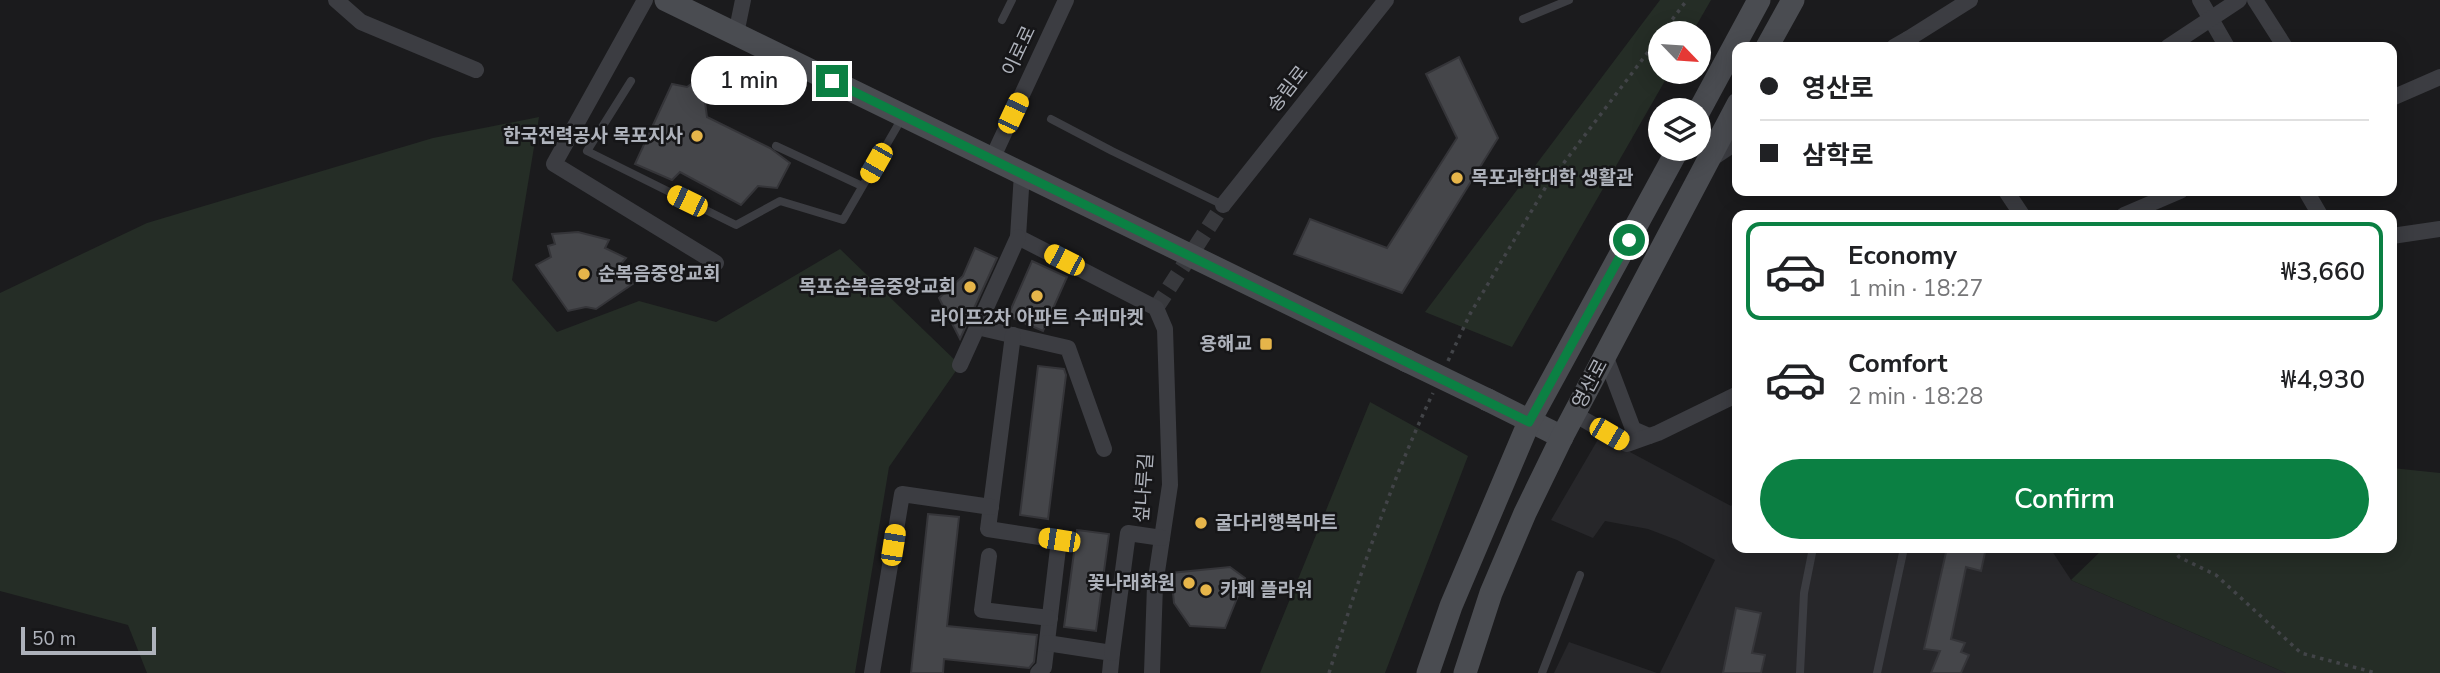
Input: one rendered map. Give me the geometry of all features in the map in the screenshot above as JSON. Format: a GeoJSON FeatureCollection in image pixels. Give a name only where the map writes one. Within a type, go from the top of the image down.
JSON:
{"type":"FeatureCollection","features":[{"type":"Feature","properties":{"kind":"street"},"geometry":{"type":"LineString","coordinates":[[336,0],[361,22],[476,70]]}},
{"type":"Feature","properties":{"kind":"street"},"geometry":{"type":"LineString","coordinates":[[645,0],[554,164],[716,262]]}},
{"type":"Feature","properties":{"kind":"street"},"geometry":{"type":"LineString","coordinates":[[666,0],[1562,437]]}},
{"type":"Feature","properties":{"kind":"street"},"geometry":{"type":"LineString","coordinates":[[736,34],[743,0]]}},
{"type":"Feature","properties":{"kind":"street","name":"이로로"},"geometry":{"type":"LineString","coordinates":[[992,159],[1066,0]]}},
{"type":"Feature","properties":{"kind":"street","name":"송림로"},"geometry":{"type":"LineString","coordinates":[[1223,205],[1385,0]]}},
{"type":"Feature","properties":{"kind":"street"},"geometry":{"type":"LineString","coordinates":[[1736,42],[1759,0]]}},
{"type":"Feature","properties":{"kind":"street"},"geometry":{"type":"LineString","coordinates":[[1772,42],[1793,0]]}},
{"type":"Feature","properties":{"kind":"street"},"geometry":{"type":"LineString","coordinates":[[1909,42],[1970,0]]}},
{"type":"Feature","properties":{"kind":"street"},"geometry":{"type":"LineString","coordinates":[[2200,0],[2224,42]]}},
{"type":"Feature","properties":{"kind":"street"},"geometry":{"type":"LineString","coordinates":[[2175,42],[2239,0]]}},
{"type":"Feature","properties":{"kind":"street"},"geometry":{"type":"LineString","coordinates":[[2255,0],[2282,42]]}},
{"type":"Feature","properties":{"kind":"street"},"geometry":{"type":"LineString","coordinates":[[1706,98],[1732,50]]}},
{"type":"Feature","properties":{"kind":"street"},"geometry":{"type":"LineString","coordinates":[[2397,96],[2440,77]]}},
{"type":"Feature","properties":{"kind":"street","name":"영산로"},"geometry":{"type":"LineString","coordinates":[[1711,157],[1732,116]]}},
{"type":"Feature","properties":{"kind":"street"},"geometry":{"type":"LineString","coordinates":[[1711,160],[1732,145]]}},
{"type":"Feature","properties":{"kind":"street","name":"영산로"},"geometry":{"type":"LineString","coordinates":[[1428,673],[1451,606],[1529,422],[1671,161]]}},
{"type":"Feature","properties":{"kind":"street","name":"영산로"},"geometry":{"type":"LineString","coordinates":[[1468,672],[1491,593],[1525,513],[1574,414],[1709,161]]}},
{"type":"Feature","properties":{"kind":"street"},"geometry":{"type":"LineString","coordinates":[[960,365],[1018,237],[1022,173]]}},
{"type":"Feature","properties":{"kind":"street"},"geometry":{"type":"LineString","coordinates":[[2136,210],[2168,196]]}},
{"type":"Feature","properties":{"kind":"street"},"geometry":{"type":"LineString","coordinates":[[2397,235],[2440,229]]}},
{"type":"Feature","properties":{"kind":"street","name":"섶나루길"},"geometry":{"type":"LineString","coordinates":[[1018,237],[1156,307],[1165,329],[1170,485],[1155,585],[1152,673]]}},
{"type":"Feature","properties":{"kind":"street"},"geometry":{"type":"LineString","coordinates":[[977,327],[1069,348],[1104,449]]}},
{"type":"Feature","properties":{"kind":"street"},"geometry":{"type":"LineString","coordinates":[[1013,335],[988,529],[1059,540],[1044,667],[1038,673]]}},
{"type":"Feature","properties":{"kind":"street"},"geometry":{"type":"LineString","coordinates":[[1605,355],[1633,429],[1649,436]]}},
{"type":"Feature","properties":{"kind":"street"},"geometry":{"type":"LineString","coordinates":[[1574,414],[1627,444],[1732,397]]}},
{"type":"Feature","properties":{"kind":"street"},"geometry":{"type":"LineString","coordinates":[[872,673],[902,494],[991,508]]}},
{"type":"Feature","properties":{"kind":"street"},"geometry":{"type":"LineString","coordinates":[[1110,673],[1128,533],[1162,538]]}},
{"type":"Feature","properties":{"kind":"street"},"geometry":{"type":"LineString","coordinates":[[989,556],[982,610],[1050,618]]}},
{"type":"Feature","properties":{"kind":"street"},"geometry":{"type":"LineString","coordinates":[[1047,643],[1112,653]]}},
{"type":"Feature","properties":{"kind":"lane"},"geometry":{"type":"LineString","coordinates":[[1002,20],[1012,0]]}},
{"type":"Feature","properties":{"kind":"lane"},"geometry":{"type":"LineString","coordinates":[[1523,19],[1569,0]]}},
{"type":"Feature","properties":{"kind":"lane"},"geometry":{"type":"LineString","coordinates":[[631,81],[587,151],[736,225],[780,201],[844,220],[903,116]]}},
{"type":"Feature","properties":{"kind":"lane"},"geometry":{"type":"LineString","coordinates":[[1051,119],[1112,152],[1223,205]]}},
{"type":"Feature","properties":{"kind":"lane"},"geometry":{"type":"LineString","coordinates":[[776,146],[862,186]]}},
{"type":"Feature","properties":{"kind":"lane"},"geometry":{"type":"LineString","coordinates":[[1800,673],[1804,593],[1812,553]]}},
{"type":"Feature","properties":{"kind":"lane"},"geometry":{"type":"LineString","coordinates":[[1877,673],[1903,553]]}},
{"type":"Feature","properties":{"kind":"lane"},"geometry":{"type":"LineString","coordinates":[[1542,673],[1580,575]]}},
{"type":"Feature","properties":{"kind":"path"},"geometry":{"type":"LineString","coordinates":[[1672,21],[1688,0]]}},
{"type":"Feature","properties":{"kind":"path"},"geometry":{"type":"LineString","coordinates":[[1448,362],[1470,314],[1547,185],[1648,52]]}},
{"type":"Feature","properties":{"kind":"path"},"geometry":{"type":"LineString","coordinates":[[1329,673],[1360,573],[1408,445],[1437,386]]}},
{"type":"Feature","properties":{"kind":"path"},"geometry":{"type":"LineString","coordinates":[[2177,553],[2216,575],[2301,653],[2376,673]]}},
{"type":"Feature","properties":{"kind":"shaded area"},"geometry":{"type":"Polygon","coordinates":[[[1660,0],[1711,0],[1699,21],[1648,21],[1648,84],[1663,84],[1655,98],[1648,98],[1648,110],[1512,347],[1425,312],[1660,0]]]}},
{"type":"Feature","properties":{"kind":"shaded area"},"geometry":{"type":"Polygon","coordinates":[[[539,117],[512,280],[557,332],[639,301],[716,322],[840,249],[960,365],[889,467],[855,673],[147,673],[128,625],[0,591],[0,293],[147,223],[433,138],[539,117]]]}},
{"type":"Feature","properties":{"kind":"shaded area"},"geometry":{"type":"Polygon","coordinates":[[[1370,402],[1468,456],[1385,673],[1260,673],[1370,402]]]}},
{"type":"Feature","properties":{"kind":"shaded area"},"geometry":{"type":"Polygon","coordinates":[[[1600,436],[1732,504],[1732,553],[2053,553],[2071,580],[2286,673],[1660,673],[1715,560],[1677,540],[1648,529],[1605,521],[1593,538],[1551,520],[1600,436]]]}},
{"type":"Feature","properties":{"kind":"shaded area"},"geometry":{"type":"Polygon","coordinates":[[[2397,469],[2440,473],[2440,673],[2286,673],[2071,580],[2099,553],[2397,553],[2397,469]]]}},
{"type":"Feature","properties":{"kind":"shaded area"},"geometry":{"type":"Polygon","coordinates":[[[1569,642],[1657,673],[1554,673],[1569,642]]]}},
{"type":"Feature","properties":{"kind":"building","name":"목포과학대학 생활관"},"geometry":{"type":"Polygon","coordinates":[[[1459,57],[1498,138],[1402,293],[1294,254],[1310,219],[1387,248],[1457,138],[1426,74],[1459,57]]]}},
{"type":"Feature","properties":{"kind":"building","name":"한국전력공사 목포지사"},"geometry":{"type":"Polygon","coordinates":[[[698,79],[704,95],[707,117],[770,148],[790,163],[777,188],[758,186],[741,205],[680,172],[672,180],[635,164],[672,84],[687,87],[698,79]]]}},
{"type":"Feature","properties":{"kind":"building","name":"순복음중앙교회"},"geometry":{"type":"Polygon","coordinates":[[[578,232],[609,240],[605,248],[626,258],[619,266],[634,283],[596,309],[586,307],[568,311],[536,265],[551,257],[548,246],[555,244],[552,234],[578,232]]]}},
{"type":"Feature","properties":{"kind":"building","name":"목포순복음중앙교회"},"geometry":{"type":"Polygon","coordinates":[[[975,248],[997,258],[960,339],[939,298],[963,276],[975,248]]]}},
{"type":"Feature","properties":{"kind":"building","name":"라이프2차 아파트 수퍼마켓"},"geometry":{"type":"Polygon","coordinates":[[[1032,261],[1067,277],[1043,331],[1008,316],[1032,261]]]}},
{"type":"Feature","properties":{"kind":"building"},"geometry":{"type":"Polygon","coordinates":[[[1038,366],[1064,369],[1066,375],[1048,519],[1020,515],[1038,366]]]}},
{"type":"Feature","properties":{"kind":"building"},"geometry":{"type":"Polygon","coordinates":[[[928,514],[959,517],[947,626],[1037,635],[1034,662],[1029,668],[944,659],[943,673],[911,673],[928,514]]]}},
{"type":"Feature","properties":{"kind":"building"},"geometry":{"type":"Polygon","coordinates":[[[1077,530],[1109,534],[1096,631],[1064,627],[1077,530]]]}},
{"type":"Feature","properties":{"kind":"building"},"geometry":{"type":"Polygon","coordinates":[[[1946,553],[1985,553],[1981,571],[1966,567],[1951,639],[1965,643],[1961,652],[1969,655],[1961,673],[1931,673],[1940,651],[1924,649],[1946,553]]]}},
{"type":"Feature","properties":{"kind":"building","name":"카페 플라워"},"geometry":{"type":"Polygon","coordinates":[[[1230,567],[1245,578],[1225,628],[1190,626],[1174,603],[1171,573],[1230,567]]]}},
{"type":"Feature","properties":{"kind":"building"},"geometry":{"type":"Polygon","coordinates":[[[1736,608],[1761,613],[1752,653],[1765,655],[1761,673],[1723,673],[1736,608]]]}},
{"type":"Feature","properties":{"kind":"tunnel"},"geometry":{"type":"LineString","coordinates":[[1156,308],[1223,205]]}},
{"type":"Feature","properties":{"kind":"place","name":"한국전력공사 목포지사"},"geometry":{"type":"Point","coordinates":[697,136]}},
{"type":"Feature","properties":{"kind":"place","name":"목포과학대학 생활관"},"geometry":{"type":"Point","coordinates":[1457,178]}},
{"type":"Feature","properties":{"kind":"place","name":"순복음중앙교회"},"geometry":{"type":"Point","coordinates":[584,274]}},
{"type":"Feature","properties":{"kind":"place","name":"목포순복음중앙교회"},"geometry":{"type":"Point","coordinates":[970,287]}},
{"type":"Feature","properties":{"kind":"place","name":"라이프2차 아파트 수퍼마켓"},"geometry":{"type":"Point","coordinates":[1037,296]}},
{"type":"Feature","properties":{"kind":"place","name":"용해교"},"geometry":{"type":"Point","coordinates":[1266,344]}},
{"type":"Feature","properties":{"kind":"place","name":"굴다리행복마트"},"geometry":{"type":"Point","coordinates":[1201,523]}},
{"type":"Feature","properties":{"kind":"place","name":"꽃나래화원"},"geometry":{"type":"Point","coordinates":[1189,583]}},
{"type":"Feature","properties":{"kind":"place","name":"카페 플라워"},"geometry":{"type":"Point","coordinates":[1206,590]}},
{"type":"Feature","properties":{"kind":"route"},"geometry":{"type":"LineString","coordinates":[[832,81],[1529,422],[1629,240]]}}]}
